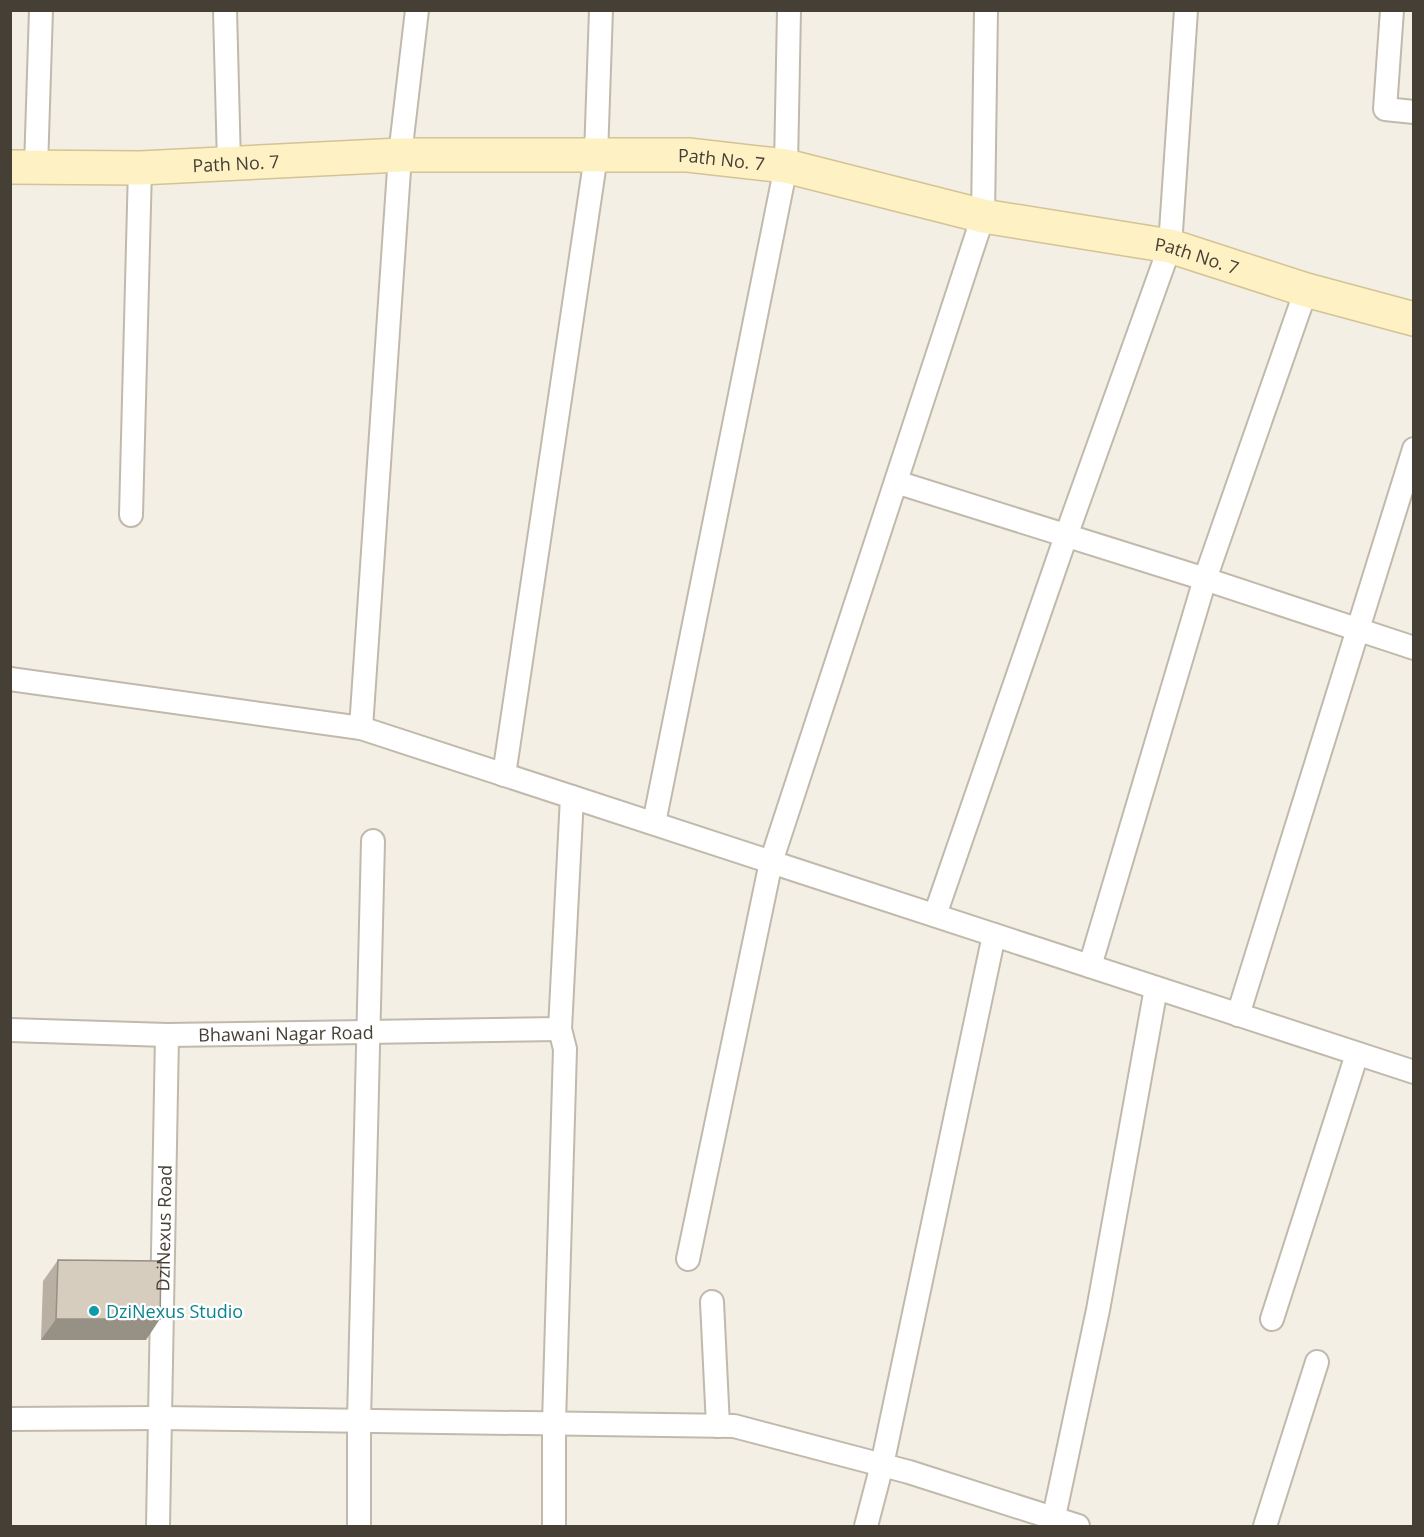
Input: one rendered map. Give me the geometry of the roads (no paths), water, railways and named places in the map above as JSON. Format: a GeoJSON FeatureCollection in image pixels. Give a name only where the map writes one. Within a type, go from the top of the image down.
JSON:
{"type":"FeatureCollection","features":[{"type":"Feature","properties":{"kind":"street"},"geometry":{"type":"LineString","coordinates":[[23,168],[41,10]]}},
{"type":"Feature","properties":{"kind":"street"},"geometry":{"type":"LineString","coordinates":[[225,10],[229,164]]}},
{"type":"Feature","properties":{"kind":"street"},"geometry":{"type":"LineString","coordinates":[[361,728],[400,155],[417,10]]}},
{"type":"Feature","properties":{"kind":"street"},"geometry":{"type":"LineString","coordinates":[[504,775],[596,156],[601,10]]}},
{"type":"Feature","properties":{"kind":"street"},"geometry":{"type":"LineString","coordinates":[[654,823],[786,166],[789,10]]}},
{"type":"Feature","properties":{"kind":"street"},"geometry":{"type":"LineString","coordinates":[[688,1259],[771,862],[983,216],[986,10]]}},
{"type":"Feature","properties":{"kind":"street"},"geometry":{"type":"LineString","coordinates":[[934,915],[1170,246],[1186,10]]}},
{"type":"Feature","properties":{"kind":"street"},"geometry":{"type":"LineString","coordinates":[[1392,10],[1385,109],[1413,112]]}},
{"type":"Feature","properties":{"kind":"street","name":"Path No. 7"},"geometry":{"type":"LineString","coordinates":[[23,168],[140,168],[400,155],[688,155],[786,166],[983,216],[1170,246],[1306,290],[1413,319]]}},
{"type":"Feature","properties":{"kind":"street"},"geometry":{"type":"LineString","coordinates":[[131,515],[140,168]]}},
{"type":"Feature","properties":{"kind":"street"},"geometry":{"type":"LineString","coordinates":[[1090,966],[1205,579],[1306,290]]}},
{"type":"Feature","properties":{"kind":"street"},"geometry":{"type":"LineString","coordinates":[[1238,1015],[1413,449]]}},
{"type":"Feature","properties":{"kind":"street"},"geometry":{"type":"LineString","coordinates":[[896,482],[1205,579],[1413,648]]}},
{"type":"Feature","properties":{"kind":"street"},"geometry":{"type":"LineString","coordinates":[[10,679],[361,728],[1413,1072]]}},
{"type":"Feature","properties":{"kind":"street"},"geometry":{"type":"LineString","coordinates":[[554,1527],[554,1423],[565,1049],[560,1029],[572,797]]}},
{"type":"Feature","properties":{"kind":"street"},"geometry":{"type":"LineString","coordinates":[[359,1527],[359,1420],[373,841]]}},
{"type":"Feature","properties":{"kind":"street"},"geometry":{"type":"LineString","coordinates":[[866,1527],[882,1465],[994,935]]}},
{"type":"Feature","properties":{"kind":"street"},"geometry":{"type":"LineString","coordinates":[[1053,1523],[1098,1310],[1156,988]]}},
{"type":"Feature","properties":{"kind":"street","name":"Bhawani Nagar Road"},"geometry":{"type":"LineString","coordinates":[[10,1030],[167,1035],[560,1029]]}},
{"type":"Feature","properties":{"kind":"street","name":"DziNexus Road"},"geometry":{"type":"LineString","coordinates":[[158,1527],[167,1035]]}},
{"type":"Feature","properties":{"kind":"street"},"geometry":{"type":"LineString","coordinates":[[1272,1319],[1357,1054]]}},
{"type":"Feature","properties":{"kind":"street"},"geometry":{"type":"LineString","coordinates":[[712,1302],[718,1426]]}},
{"type":"Feature","properties":{"kind":"street"},"geometry":{"type":"LineString","coordinates":[[1265,1527],[1317,1362]]}},
{"type":"Feature","properties":{"kind":"street"},"geometry":{"type":"LineString","coordinates":[[10,1419],[159,1418],[734,1426],[882,1465],[1053,1523],[1078,1527]]}},
{"type":"Feature","properties":{"kind":"place","name":"DziNexus Studio"},"geometry":{"type":"Point","coordinates":[94,1311]}}]}
